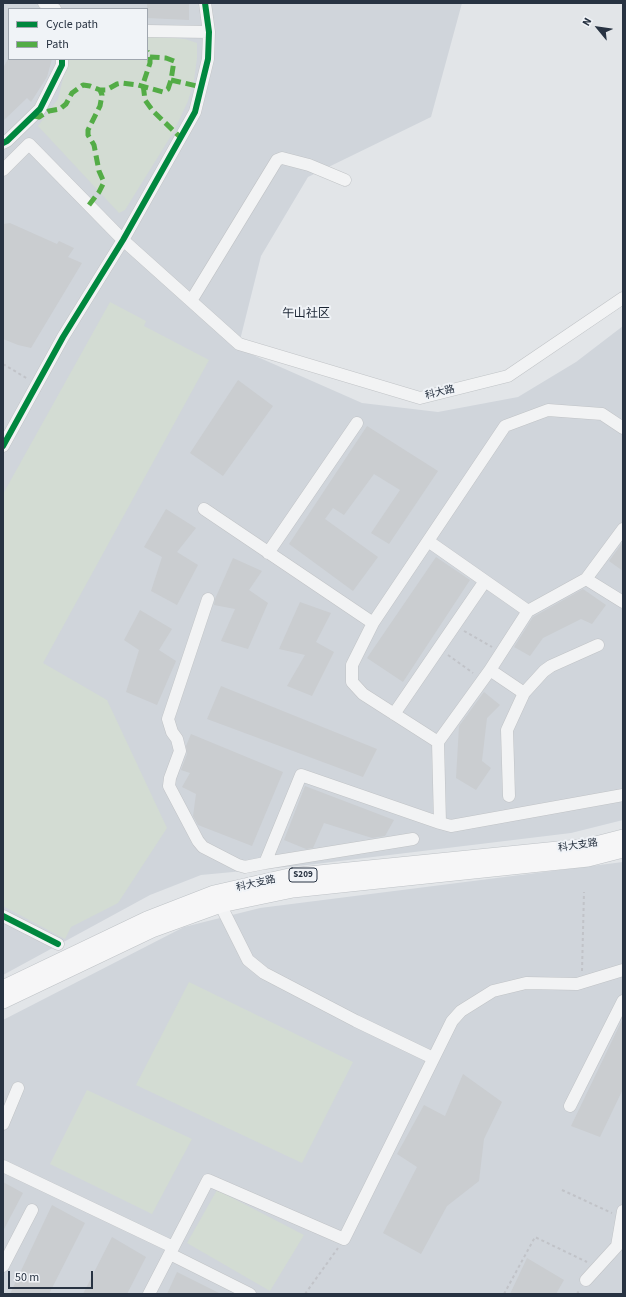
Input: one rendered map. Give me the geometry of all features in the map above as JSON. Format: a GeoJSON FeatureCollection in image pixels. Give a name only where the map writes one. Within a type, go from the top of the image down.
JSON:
{"type":"FeatureCollection","features":[{"type":"Feature","properties":{"kind":"main road","name":"科大支路"},"geometry":{"type":"LineString","coordinates":[[3,988],[147,919],[218,899],[289,876],[588,846],[623,837]]}},
{"type":"Feature","properties":{"kind":"main road","name":"科大支路"},"geometry":{"type":"LineString","coordinates":[[3,1001],[218,899],[588,859],[623,850]]}},
{"type":"Feature","properties":{"kind":"street"},"geometry":{"type":"LineString","coordinates":[[44,3],[53,8]]}},
{"type":"Feature","properties":{"kind":"street"},"geometry":{"type":"LineString","coordinates":[[3,446],[63,336],[123,240],[195,112],[208,59],[209,32],[205,3]]}},
{"type":"Feature","properties":{"kind":"street"},"geometry":{"type":"LineString","coordinates":[[148,31],[209,32]]}},
{"type":"Feature","properties":{"kind":"street"},"geometry":{"type":"LineString","coordinates":[[3,142],[8,140],[40,109],[62,65],[62,60]]}},
{"type":"Feature","properties":{"kind":"street"},"geometry":{"type":"LineString","coordinates":[[3,170],[29,144],[123,240],[191,301],[277,160],[282,158],[309,165],[345,180]]}},
{"type":"Feature","properties":{"kind":"street","name":"科大路"},"geometry":{"type":"LineString","coordinates":[[191,301],[239,344],[420,398],[508,376],[623,298]]}},
{"type":"Feature","properties":{"kind":"street"},"geometry":{"type":"LineString","coordinates":[[438,742],[363,694],[352,682],[352,665],[373,623],[506,426],[548,410],[602,414],[623,428]]}},
{"type":"Feature","properties":{"kind":"street"},"geometry":{"type":"LineString","coordinates":[[268,553],[357,423]]}},
{"type":"Feature","properties":{"kind":"street"},"geometry":{"type":"LineString","coordinates":[[204,510],[373,623]]}},
{"type":"Feature","properties":{"kind":"street"},"geometry":{"type":"LineString","coordinates":[[440,823],[438,742],[502,652],[528,611],[586,579],[623,529]]}},
{"type":"Feature","properties":{"kind":"street"},"geometry":{"type":"LineString","coordinates":[[428,541],[528,611]]}},
{"type":"Feature","properties":{"kind":"street"},"geometry":{"type":"LineString","coordinates":[[586,579],[623,602]]}},
{"type":"Feature","properties":{"kind":"street"},"geometry":{"type":"LineString","coordinates":[[394,714],[485,581]]}},
{"type":"Feature","properties":{"kind":"street"},"geometry":{"type":"LineString","coordinates":[[208,599],[168,719],[172,732],[177,739],[180,751],[170,778],[169,786],[198,841],[203,847],[238,865],[245,867],[413,839]]}},
{"type":"Feature","properties":{"kind":"street"},"geometry":{"type":"LineString","coordinates":[[509,796],[507,730],[524,692],[544,671],[551,666],[598,645]]}},
{"type":"Feature","properties":{"kind":"street"},"geometry":{"type":"LineString","coordinates":[[486,675],[524,692]]}},
{"type":"Feature","properties":{"kind":"street"},"geometry":{"type":"LineString","coordinates":[[264,863],[300,775],[451,826],[623,795]]}},
{"type":"Feature","properties":{"kind":"street"},"geometry":{"type":"LineString","coordinates":[[218,899],[248,960],[264,973],[356,1021],[433,1058]]}},
{"type":"Feature","properties":{"kind":"street"},"geometry":{"type":"LineString","coordinates":[[3,916],[58,944]]}},
{"type":"Feature","properties":{"kind":"street"},"geometry":{"type":"LineString","coordinates":[[149,1294],[208,1180],[344,1239],[452,1021],[462,1011],[493,991],[526,983],[576,984],[623,970]]}},
{"type":"Feature","properties":{"kind":"street"},"geometry":{"type":"LineString","coordinates":[[570,1106],[623,1001]]}},
{"type":"Feature","properties":{"kind":"street"},"geometry":{"type":"LineString","coordinates":[[3,1124],[18,1088]]}},
{"type":"Feature","properties":{"kind":"street"},"geometry":{"type":"LineString","coordinates":[[3,1166],[172,1251],[250,1294]]}},
{"type":"Feature","properties":{"kind":"street"},"geometry":{"type":"LineString","coordinates":[[3,1266],[32,1210]]}},
{"type":"Feature","properties":{"kind":"street"},"geometry":{"type":"LineString","coordinates":[[586,1280],[617,1246],[622,1214]]}},
{"type":"Feature","properties":{"kind":"path"},"geometry":{"type":"LineString","coordinates":[[3,364],[36,384]]}},
{"type":"Feature","properties":{"kind":"path"},"geometry":{"type":"LineString","coordinates":[[454,625],[502,652]]}},
{"type":"Feature","properties":{"kind":"path"},"geometry":{"type":"LineString","coordinates":[[438,648],[486,675]]}},
{"type":"Feature","properties":{"kind":"path"},"geometry":{"type":"LineString","coordinates":[[582,982],[584,892]]}},
{"type":"Feature","properties":{"kind":"path"},"geometry":{"type":"LineString","coordinates":[[562,1190],[622,1214]]}},
{"type":"Feature","properties":{"kind":"path"},"geometry":{"type":"LineString","coordinates":[[504,1294],[535,1237],[598,1267]]}},
{"type":"Feature","properties":{"kind":"path"},"geometry":{"type":"LineString","coordinates":[[305,1294],[344,1239]]}},
{"type":"Feature","properties":{"kind":"shaded area"},"geometry":{"type":"Polygon","coordinates":[[[3,3],[462,3],[431,117],[308,177],[261,256],[239,344],[235,347],[362,403],[438,412],[518,397],[576,362],[623,326],[623,820],[571,833],[307,865],[201,875],[150,895],[3,975],[3,3]]]}},
{"type":"Feature","properties":{"kind":"shaded area"},"geometry":{"type":"Polygon","coordinates":[[[148,36],[185,39],[197,43],[197,58],[194,80],[188,101],[174,131],[125,210],[119,213],[38,126],[58,99],[68,60],[148,60],[148,36]]]}},
{"type":"Feature","properties":{"kind":"shaded area"},"geometry":{"type":"Polygon","coordinates":[[[110,302],[146,321],[144,326],[209,360],[43,663],[107,700],[167,828],[118,903],[71,927],[65,939],[3,906],[3,494],[110,302]]]}},
{"type":"Feature","properties":{"kind":"shaded area"},"geometry":{"type":"Polygon","coordinates":[[[623,862],[623,1294],[3,1294],[3,1020],[184,927],[260,908],[623,862]]]}},
{"type":"Feature","properties":{"kind":"shaded area"},"geometry":{"type":"Polygon","coordinates":[[[189,982],[353,1062],[302,1163],[136,1085],[189,982]]]}},
{"type":"Feature","properties":{"kind":"shaded area"},"geometry":{"type":"Polygon","coordinates":[[[87,1090],[192,1139],[152,1214],[50,1164],[87,1090]]]}},
{"type":"Feature","properties":{"kind":"shaded area"},"geometry":{"type":"Polygon","coordinates":[[[217,1190],[304,1235],[270,1291],[187,1243],[217,1190]]]}},
{"type":"Feature","properties":{"kind":"building"},"geometry":{"type":"Polygon","coordinates":[[[147,3],[189,3],[189,20],[148,18],[147,3]]]}},
{"type":"Feature","properties":{"kind":"building"},"geometry":{"type":"Polygon","coordinates":[[[8,59],[52,60],[47,77],[31,102],[27,98],[3,121],[3,68],[8,59]]]}},
{"type":"Feature","properties":{"kind":"building"},"geometry":{"type":"Polygon","coordinates":[[[10,223],[57,244],[59,241],[74,248],[68,257],[82,263],[31,348],[3,339],[3,224],[10,223]]]}},
{"type":"Feature","properties":{"kind":"building"},"geometry":{"type":"Polygon","coordinates":[[[238,380],[273,406],[223,476],[190,453],[238,380]]]}},
{"type":"Feature","properties":{"kind":"building"},"geometry":{"type":"Polygon","coordinates":[[[367,426],[438,471],[389,544],[371,533],[400,490],[374,474],[344,515],[333,508],[325,519],[378,557],[353,591],[289,544],[367,426]]]}},
{"type":"Feature","properties":{"kind":"building"},"geometry":{"type":"Polygon","coordinates":[[[166,509],[196,528],[177,552],[198,565],[177,605],[151,591],[162,557],[144,547],[166,509]]]}},
{"type":"Feature","properties":{"kind":"building"},"geometry":{"type":"Polygon","coordinates":[[[623,542],[623,571],[609,561],[623,542]]]}},
{"type":"Feature","properties":{"kind":"building"},"geometry":{"type":"Polygon","coordinates":[[[436,557],[470,580],[403,682],[367,658],[436,557]]]}},
{"type":"Feature","properties":{"kind":"building"},"geometry":{"type":"Polygon","coordinates":[[[233,558],[262,571],[249,590],[268,603],[248,649],[221,641],[235,609],[214,605],[215,599],[233,558]]]}},
{"type":"Feature","properties":{"kind":"building"},"geometry":{"type":"Polygon","coordinates":[[[583,589],[606,605],[592,624],[581,619],[543,638],[530,656],[514,647],[533,617],[583,589]]]}},
{"type":"Feature","properties":{"kind":"building"},"geometry":{"type":"Polygon","coordinates":[[[300,602],[331,613],[316,642],[334,652],[312,696],[287,686],[305,655],[279,649],[300,602]]]}},
{"type":"Feature","properties":{"kind":"building"},"geometry":{"type":"Polygon","coordinates":[[[140,610],[172,629],[159,650],[176,661],[157,705],[126,692],[139,650],[124,640],[140,610]]]}},
{"type":"Feature","properties":{"kind":"building"},"geometry":{"type":"Polygon","coordinates":[[[221,686],[377,749],[363,777],[207,719],[221,686]]]}},
{"type":"Feature","properties":{"kind":"building"},"geometry":{"type":"Polygon","coordinates":[[[484,692],[500,705],[487,718],[482,761],[491,768],[476,790],[456,778],[459,726],[484,692]]]}},
{"type":"Feature","properties":{"kind":"building"},"geometry":{"type":"Polygon","coordinates":[[[191,734],[283,772],[252,846],[198,825],[193,816],[196,794],[182,787],[190,773],[181,770],[187,754],[186,746],[191,734]]]}},
{"type":"Feature","properties":{"kind":"building"},"geometry":{"type":"Polygon","coordinates":[[[305,786],[394,820],[385,836],[372,838],[324,823],[313,848],[306,849],[284,840],[305,786]]]}},
{"type":"Feature","properties":{"kind":"building"},"geometry":{"type":"Polygon","coordinates":[[[623,1018],[623,1089],[600,1137],[571,1126],[623,1018]]]}},
{"type":"Feature","properties":{"kind":"building"},"geometry":{"type":"Polygon","coordinates":[[[463,1074],[502,1102],[484,1139],[479,1181],[447,1206],[421,1254],[383,1233],[417,1167],[397,1154],[424,1105],[445,1116],[463,1074]]]}},
{"type":"Feature","properties":{"kind":"building"},"geometry":{"type":"Polygon","coordinates":[[[3,1182],[23,1193],[3,1231],[3,1182]]]}},
{"type":"Feature","properties":{"kind":"building"},"geometry":{"type":"Polygon","coordinates":[[[52,1205],[85,1223],[49,1294],[10,1294],[52,1205]]]}},
{"type":"Feature","properties":{"kind":"building"},"geometry":{"type":"Polygon","coordinates":[[[112,1237],[146,1257],[127,1294],[83,1294],[112,1237]]]}},
{"type":"Feature","properties":{"kind":"building"},"geometry":{"type":"Polygon","coordinates":[[[527,1258],[564,1280],[556,1294],[510,1294],[527,1258]]]}},
{"type":"Feature","properties":{"kind":"building"},"geometry":{"type":"Polygon","coordinates":[[[177,1272],[221,1294],[167,1294],[177,1272]]]}},
{"type":"Feature","properties":{"kind":"marked path"},"geometry":{"type":"LineString","coordinates":[[34,116],[39,117],[49,111],[60,109],[66,104],[72,93],[83,85],[100,90],[106,90],[122,83],[138,85],[163,92],[168,89],[174,61],[166,58],[150,57],[148,53]]}},
{"type":"Feature","properties":{"kind":"marked path"},"geometry":{"type":"LineString","coordinates":[[150,57],[150,63],[143,84],[145,100],[153,111],[181,138]]}},
{"type":"Feature","properties":{"kind":"marked path"},"geometry":{"type":"LineString","coordinates":[[171,80],[201,87]]}},
{"type":"Feature","properties":{"kind":"marked path"},"geometry":{"type":"LineString","coordinates":[[89,205],[103,184],[94,145],[88,135],[88,130],[100,106],[102,95],[100,90]]}},
{"type":"Feature","properties":{"kind":"cycle path"},"geometry":{"type":"LineString","coordinates":[[3,446],[63,337],[123,240],[195,112],[208,59],[209,32],[205,3]]}},
{"type":"Feature","properties":{"kind":"cycle path"},"geometry":{"type":"LineString","coordinates":[[3,143],[7,141],[40,109],[62,65],[62,60]]}},
{"type":"Feature","properties":{"kind":"cycle path"},"geometry":{"type":"LineString","coordinates":[[3,916],[58,944]]}},
{"type":"Feature","properties":{"kind":"district","name":"午山社区"},"geometry":{"type":"Point","coordinates":[306,314]}}]}
